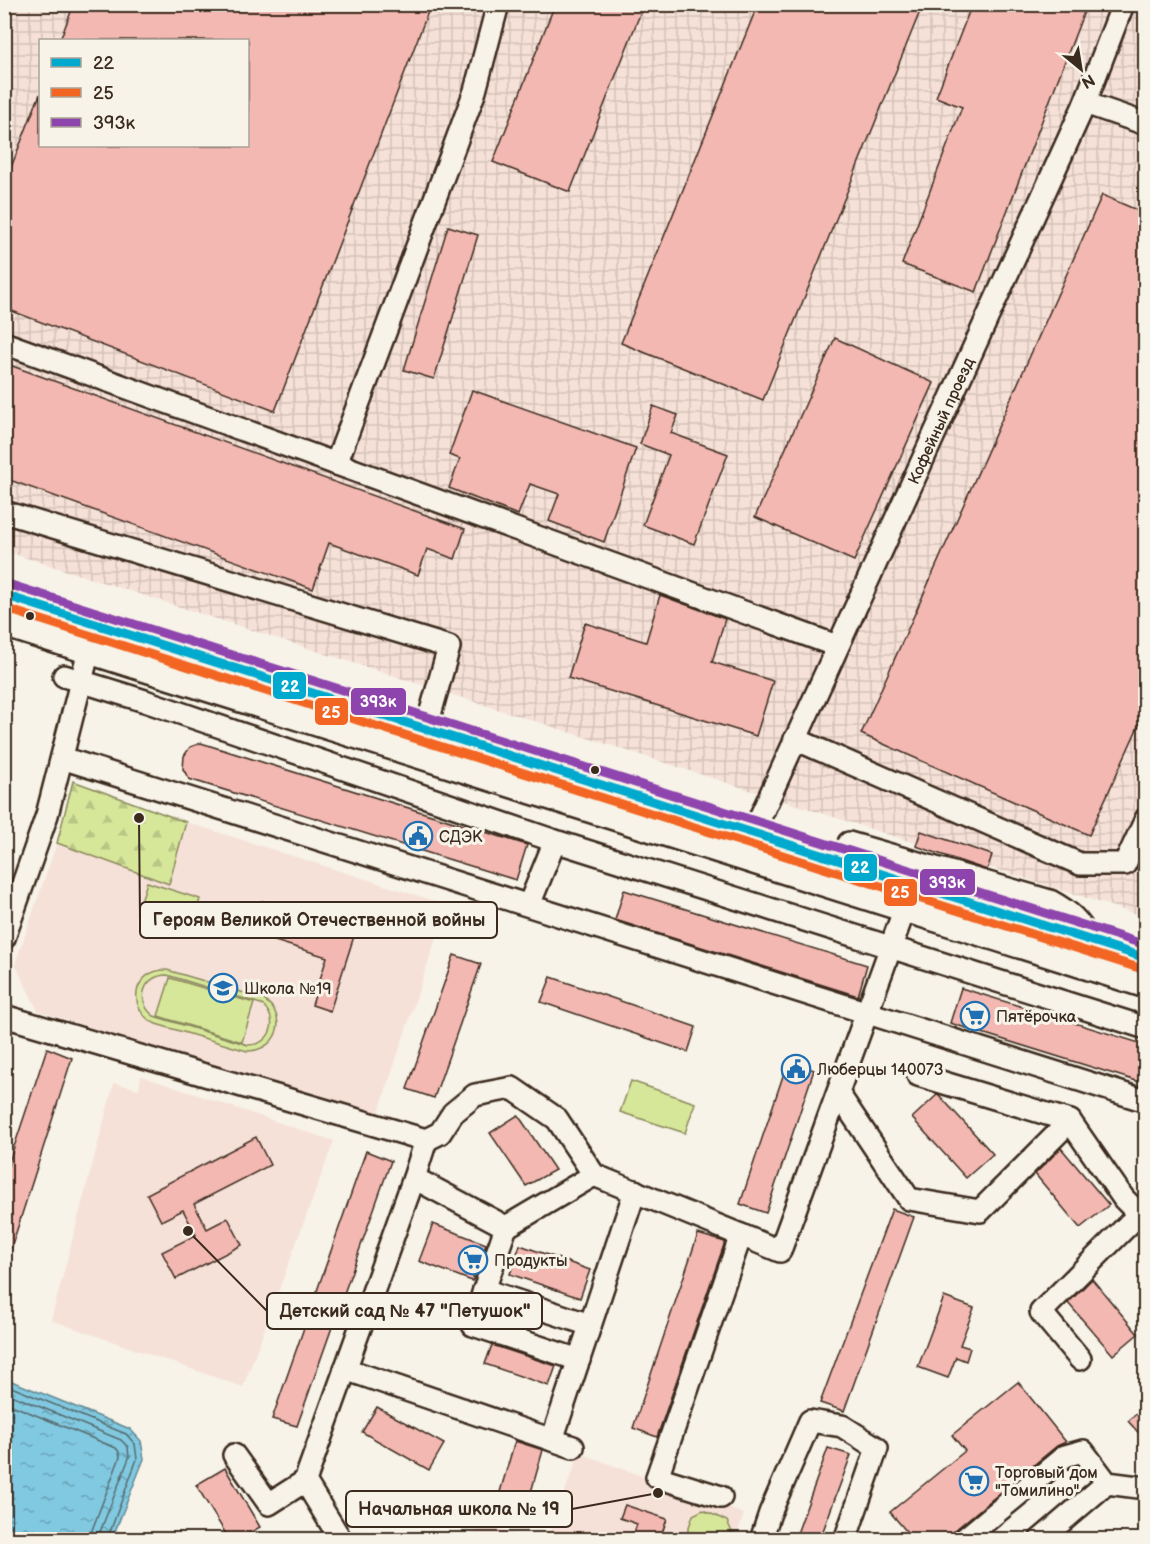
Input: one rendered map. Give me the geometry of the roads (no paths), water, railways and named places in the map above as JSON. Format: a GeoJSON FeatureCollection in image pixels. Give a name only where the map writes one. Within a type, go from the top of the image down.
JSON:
{"type":"FeatureCollection","features":[{"type":"Feature","properties":{"kind":"main road"},"geometry":{"type":"LineString","coordinates":[[4,595],[1146,958]]}},
{"type":"Feature","properties":{"kind":"main road"},"geometry":{"type":"LineString","coordinates":[[4,623],[1146,984]]}},
{"type":"Feature","properties":{"kind":"lane"},"geometry":{"type":"LineString","coordinates":[[336,464],[475,91],[498,4]]}},
{"type":"Feature","properties":{"kind":"lane","name":"Кофейный проезд"},"geometry":{"type":"LineString","coordinates":[[753,833],[1085,104],[1123,4]]}},
{"type":"Feature","properties":{"kind":"lane"},"geometry":{"type":"LineString","coordinates":[[1085,104],[1146,124]]}},
{"type":"Feature","properties":{"kind":"lane"},"geometry":{"type":"LineString","coordinates":[[4,343],[837,646]]}},
{"type":"Feature","properties":{"kind":"lane"},"geometry":{"type":"LineString","coordinates":[[4,512],[449,647],[426,729]]}},
{"type":"Feature","properties":{"kind":"lane"},"geometry":{"type":"LineString","coordinates":[[4,938],[47,815],[62,758],[73,679],[90,650]]}},
{"type":"Feature","properties":{"kind":"lane"},"geometry":{"type":"LineString","coordinates":[[73,679],[145,701],[555,841],[1146,1028]]}},
{"type":"Feature","properties":{"kind":"lane"},"geometry":{"type":"LineString","coordinates":[[795,739],[1080,864],[1125,864],[1146,819]]}},
{"type":"Feature","properties":{"kind":"lane"},"geometry":{"type":"LineString","coordinates":[[62,758],[1146,1101]]}},
{"type":"Feature","properties":{"kind":"lane"},"geometry":{"type":"LineString","coordinates":[[529,905],[555,841]]}},
{"type":"Feature","properties":{"kind":"lane"},"geometry":{"type":"LineString","coordinates":[[849,843],[1050,901],[1068,911],[1082,926],[1090,941]]}},
{"type":"Feature","properties":{"kind":"lane"},"geometry":{"type":"LineString","coordinates":[[4,1016],[426,1140],[440,1134],[453,1113],[475,1095],[512,1088],[557,1119],[594,1174],[780,1251],[905,908]]}},
{"type":"Feature","properties":{"kind":"lane"},"geometry":{"type":"LineString","coordinates":[[918,1075],[1070,1121],[1124,1199],[1142,1217],[1041,1312],[1080,1359]]}},
{"type":"Feature","properties":{"kind":"lane"},"geometry":{"type":"LineString","coordinates":[[838,1093],[909,1199],[980,1211],[1070,1121]]}},
{"type":"Feature","properties":{"kind":"lane"},"geometry":{"type":"LineString","coordinates":[[234,1455],[269,1504],[305,1481],[426,1140]]}},
{"type":"Feature","properties":{"kind":"lane"},"geometry":{"type":"LineString","coordinates":[[579,1360],[473,1325],[506,1227],[594,1174]]}},
{"type":"Feature","properties":{"kind":"lane"},"geometry":{"type":"LineString","coordinates":[[414,1178],[506,1227]]}},
{"type":"Feature","properties":{"kind":"lane"},"geometry":{"type":"LineString","coordinates":[[552,1440],[635,1191]]}},
{"type":"Feature","properties":{"kind":"lane"},"geometry":{"type":"LineString","coordinates":[[721,1497],[657,1477],[741,1235]]}},
{"type":"Feature","properties":{"kind":"lane"},"geometry":{"type":"LineString","coordinates":[[484,1290],[591,1325]]}},
{"type":"Feature","properties":{"kind":"lane"},"geometry":{"type":"LineString","coordinates":[[345,1369],[573,1447]]}},
{"type":"Feature","properties":{"kind":"lane"},"geometry":{"type":"LineString","coordinates":[[761,1539],[810,1421],[842,1426],[877,1448],[845,1539]]}},
{"type":"Feature","properties":{"kind":"lane"},"geometry":{"type":"LineString","coordinates":[[963,1539],[1065,1456],[1083,1451],[1107,1483],[1146,1488]]}},
{"type":"Feature","properties":{"kind":"lane"},"geometry":{"type":"LineString","coordinates":[[305,1481],[342,1539]]}},
{"type":"Feature","properties":{"kind":"lane"},"geometry":{"type":"LineString","coordinates":[[1040,1539],[1107,1483]]}},
{"type":"Feature","properties":{"kind":"water"},"geometry":{"type":"Polygon","coordinates":[[[4,1378],[130,1429],[141,1441],[144,1459],[112,1539],[5,1539],[4,1378]]]}},
{"type":"Feature","properties":{"kind":"place","name":"Героям Великой Отечественной войны"},"geometry":{"type":"Point","coordinates":[139,818]}},
{"type":"Feature","properties":{"kind":"place","name":"СДЭК"},"geometry":{"type":"Point","coordinates":[418,836]}},
{"type":"Feature","properties":{"kind":"place","name":"Школа №19"},"geometry":{"type":"Point","coordinates":[223,988]}},
{"type":"Feature","properties":{"kind":"place","name":"Пятёрочка"},"geometry":{"type":"Point","coordinates":[975,1016]}},
{"type":"Feature","properties":{"kind":"place","name":"Люберцы 140073"},"geometry":{"type":"Point","coordinates":[796,1069]}},
{"type":"Feature","properties":{"kind":"place","name":"Детский сад № 47 \"Петушок\""},"geometry":{"type":"Point","coordinates":[188,1231]}},
{"type":"Feature","properties":{"kind":"place","name":"Продукты"},"geometry":{"type":"Point","coordinates":[473,1260]}},
{"type":"Feature","properties":{"kind":"place","name":"Торговый дом \"Томилино\""},"geometry":{"type":"Point","coordinates":[974,1481]}},
{"type":"Feature","properties":{"kind":"place","name":"Начальная школа № 19"},"geometry":{"type":"Point","coordinates":[658,1493]}}]}
